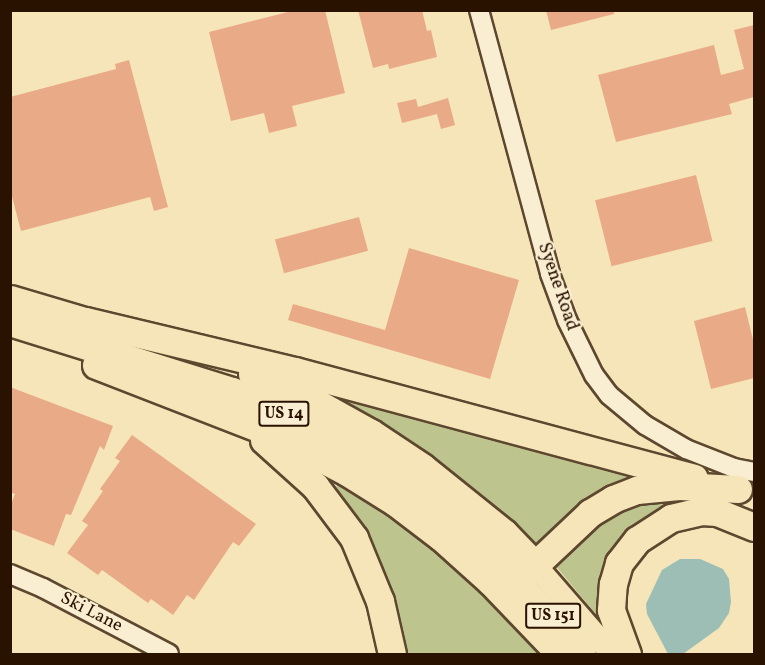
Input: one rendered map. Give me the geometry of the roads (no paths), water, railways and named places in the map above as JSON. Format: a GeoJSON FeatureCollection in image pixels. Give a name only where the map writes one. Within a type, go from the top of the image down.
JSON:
{"type":"FeatureCollection","features":[{"type":"Feature","properties":{"kind":"highway","name":"US 14"},"geometry":{"type":"LineString","coordinates":[[10,299],[255,375],[308,398],[371,433],[422,466],[504,533],[527,572]]}},
{"type":"Feature","properties":{"kind":"highway"},"geometry":{"type":"LineString","coordinates":[[85,321],[295,371],[749,485]]}},
{"type":"Feature","properties":{"kind":"highway","name":"US 14"},"geometry":{"type":"LineString","coordinates":[[10,322],[232,391],[290,416],[352,448],[407,482],[527,572]]}},
{"type":"Feature","properties":{"kind":"highway","name":"US 14"},"geometry":{"type":"LineString","coordinates":[[10,332],[237,418],[309,451],[395,502],[441,537],[491,582],[560,654]]}},
{"type":"Feature","properties":{"kind":"highway"},"geometry":{"type":"LineString","coordinates":[[237,418],[315,486],[354,538],[375,584],[389,630],[392,654]]}},
{"type":"Feature","properties":{"kind":"highway"},"geometry":{"type":"LineString","coordinates":[[527,572],[590,513],[621,496],[638,490],[679,486],[749,485]]}},
{"type":"Feature","properties":{"kind":"highway"},"geometry":{"type":"LineString","coordinates":[[627,654],[611,610],[613,584],[619,563],[638,540],[671,518],[701,511],[717,512],[754,527]]}},
{"type":"Feature","properties":{"kind":"main road","name":"US 151"},"geometry":{"type":"LineString","coordinates":[[527,572],[585,654]]}},
{"type":"Feature","properties":{"kind":"main road","name":"US 14"},"geometry":{"type":"LineString","coordinates":[[527,572],[612,654]]}},
{"type":"Feature","properties":{"kind":"street","name":"Syene Road"},"geometry":{"type":"LineString","coordinates":[[479,10],[550,274],[577,344],[594,375],[609,395],[645,425],[686,449],[734,468],[749,485]]}},
{"type":"Feature","properties":{"kind":"street","name":"Ski Lane"},"geometry":{"type":"LineString","coordinates":[[10,574],[43,588],[169,654]]}},
{"type":"Feature","properties":{"kind":"water"},"geometry":{"type":"Polygon","coordinates":[[[680,559],[700,559],[723,569],[729,579],[731,602],[729,613],[719,628],[683,654],[668,654],[647,614],[646,604],[662,570],[680,559]]]}}]}
